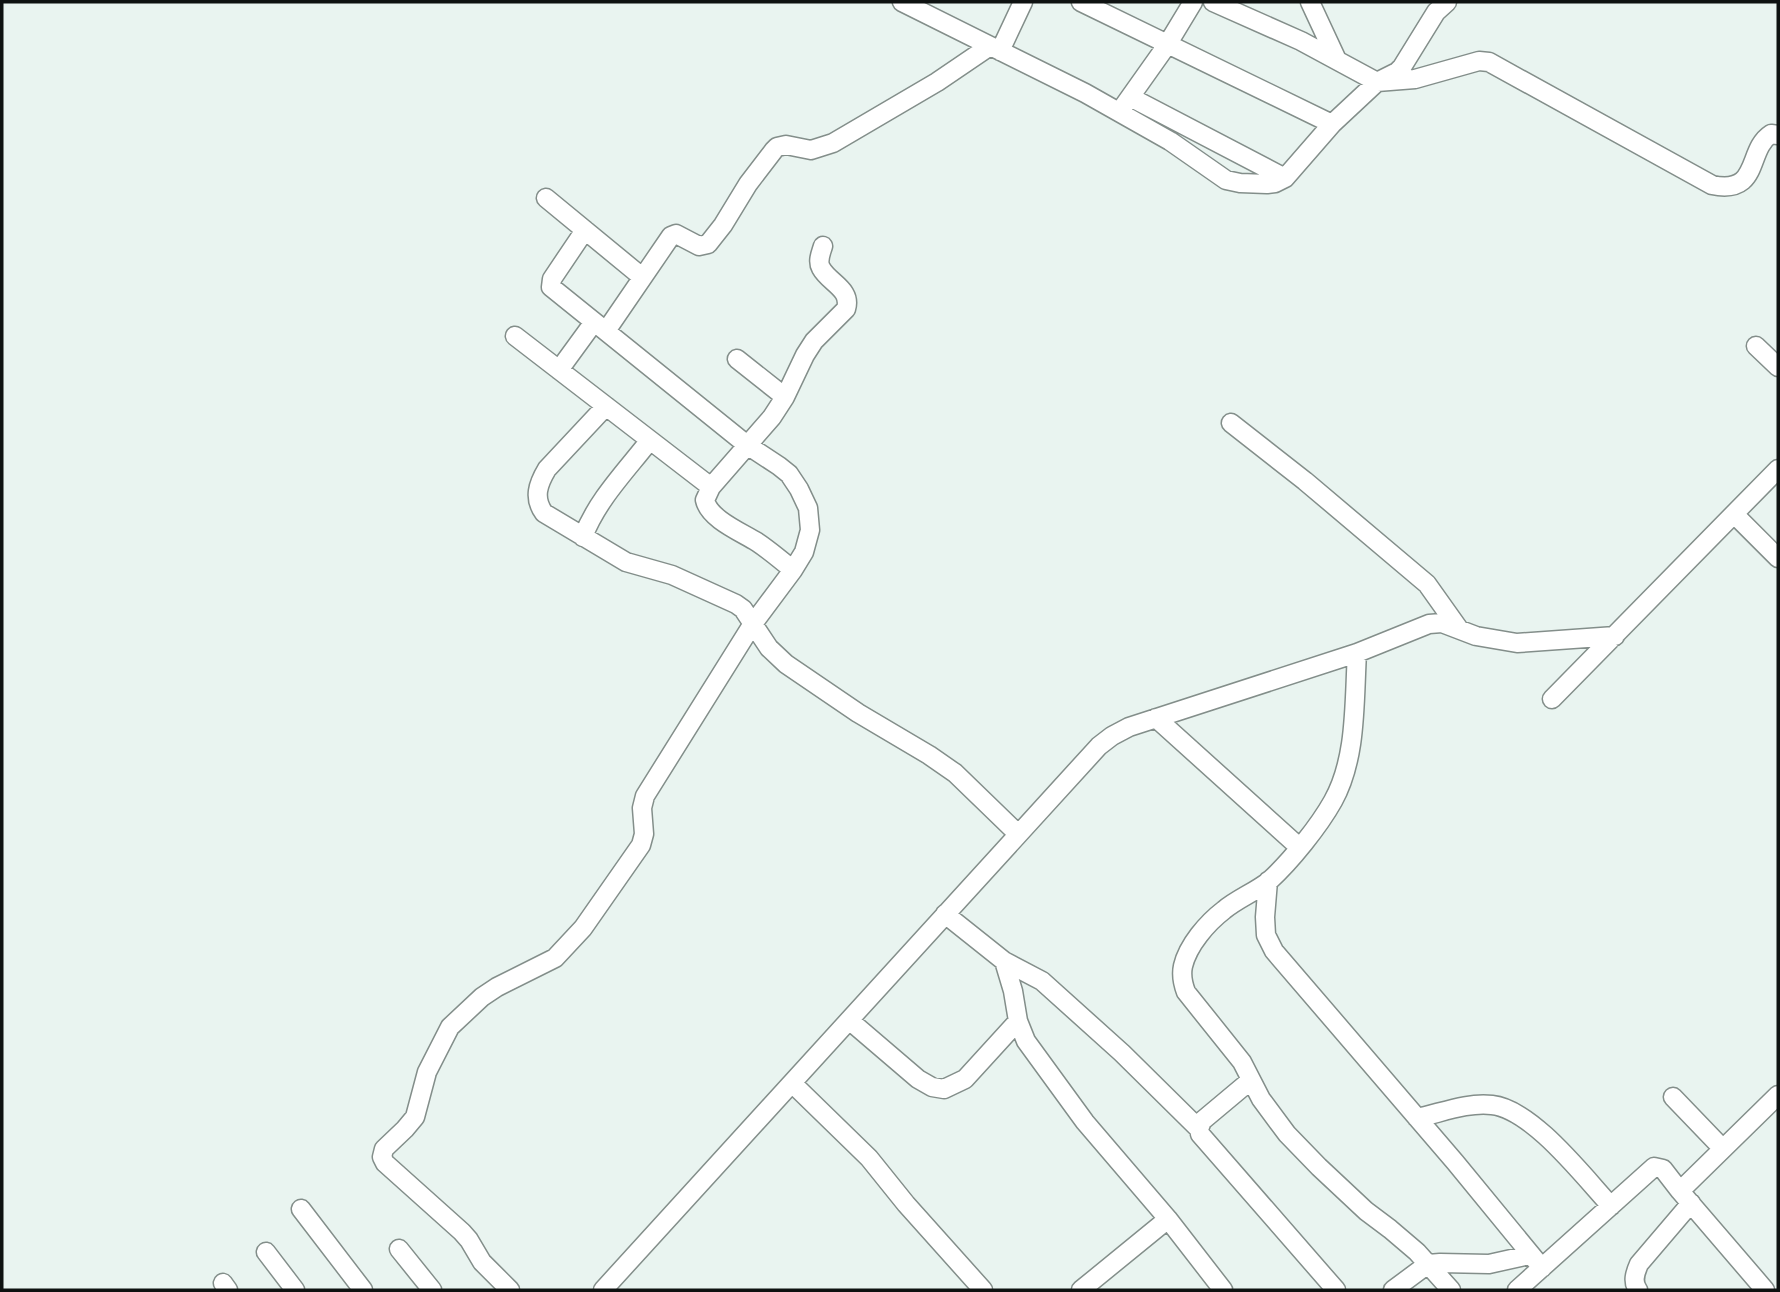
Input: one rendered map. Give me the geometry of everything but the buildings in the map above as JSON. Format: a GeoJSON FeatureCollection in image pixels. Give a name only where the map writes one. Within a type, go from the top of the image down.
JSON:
{"type":"FeatureCollection","features":[{"type":"Feature","properties":{"kind":"street"},"geometry":{"type":"LineString","coordinates":[[902,2],[1085,93],[1124,105],[1285,178]]}},
{"type":"Feature","properties":{"kind":"street"},"geometry":{"type":"LineString","coordinates":[[559,370],[642,277],[673,234],[699,246],[713,240],[748,184],[777,147],[786,145],[811,149],[833,143],[995,48],[1023,2]]}},
{"type":"Feature","properties":{"kind":"street"},"geometry":{"type":"LineString","coordinates":[[1081,2],[1332,124]]}},
{"type":"Feature","properties":{"kind":"street"},"geometry":{"type":"LineString","coordinates":[[1124,105],[1167,45],[1193,2]]}},
{"type":"Feature","properties":{"kind":"street"},"geometry":{"type":"LineString","coordinates":[[1213,2],[1301,41],[1377,82],[1415,79],[1484,61],[1712,185],[1733,186],[1750,172],[1763,141],[1776,130]]}},
{"type":"Feature","properties":{"kind":"street"},"geometry":{"type":"LineString","coordinates":[[1311,2],[1336,60]]}},
{"type":"Feature","properties":{"kind":"street"},"geometry":{"type":"LineString","coordinates":[[1124,105],[1170,141],[1232,182],[1275,183],[1285,178],[1332,124],[1377,82],[1402,67],[1436,12],[1447,2]]}},
{"type":"Feature","properties":{"kind":"street"},"geometry":{"type":"LineString","coordinates":[[546,198],[642,277]]}},
{"type":"Feature","properties":{"kind":"street"},"geometry":{"type":"LineString","coordinates":[[510,1290],[482,1262],[461,1231],[385,1163],[382,1157],[384,1149],[415,1117],[427,1072],[450,1027],[490,992],[555,958],[583,928],[633,858],[644,834],[642,808],[645,796],[752,625],[793,570],[804,552],[810,530],[808,508],[789,474],[747,445],[554,290],[550,284],[552,279],[585,230]]}},
{"type":"Feature","properties":{"kind":"street"},"geometry":{"type":"LineString","coordinates":[[793,570],[759,543],[708,510],[705,500],[710,487],[772,417],[814,341],[846,309],[848,304],[843,291],[821,268],[823,246]]}},
{"type":"Feature","properties":{"kind":"street"},"geometry":{"type":"LineString","coordinates":[[515,336],[710,487]]}},
{"type":"Feature","properties":{"kind":"street"},"geometry":{"type":"LineString","coordinates":[[1756,346],[1778,367]]}},
{"type":"Feature","properties":{"kind":"street"},"geometry":{"type":"LineString","coordinates":[[737,359],[785,397]]}},
{"type":"Feature","properties":{"kind":"street"},"geometry":{"type":"LineString","coordinates":[[606,406],[547,469],[538,488],[537,498],[544,513],[632,565],[672,575],[736,604],[743,609],[769,648],[786,664],[858,713],[955,773],[1018,835]]}},
{"type":"Feature","properties":{"kind":"street"},"geometry":{"type":"LineString","coordinates":[[1231,423],[1305,481],[1427,584],[1459,629]]}},
{"type":"Feature","properties":{"kind":"street"},"geometry":{"type":"LineString","coordinates":[[583,537],[599,505],[649,440]]}},
{"type":"Feature","properties":{"kind":"street"},"geometry":{"type":"LineString","coordinates":[[1552,699],[1778,469]]}},
{"type":"Feature","properties":{"kind":"street"},"geometry":{"type":"LineString","coordinates":[[1734,514],[1778,558]]}},
{"type":"Feature","properties":{"kind":"street"},"geometry":{"type":"LineString","coordinates":[[603,1290],[1098,746],[1112,736],[1129,727],[1357,653],[1429,624],[1441,623],[1476,636],[1517,643],[1615,636]]}},
{"type":"Feature","properties":{"kind":"street"},"geometry":{"type":"LineString","coordinates":[[1357,653],[1350,750],[1344,777],[1333,801],[1312,832],[1268,881],[1224,909],[1206,926],[1190,949],[1182,967],[1182,981],[1186,992],[1242,1062],[1261,1099],[1287,1134],[1366,1211],[1417,1252],[1451,1290]]}},
{"type":"Feature","properties":{"kind":"street"},"geometry":{"type":"LineString","coordinates":[[1156,718],[1299,847]]}},
{"type":"Feature","properties":{"kind":"street"},"geometry":{"type":"LineString","coordinates":[[1268,881],[1266,935],[1275,951],[1455,1162],[1536,1262]]}},
{"type":"Feature","properties":{"kind":"street"},"geometry":{"type":"LineString","coordinates":[[945,914],[1004,961],[1042,981],[1122,1053],[1199,1129],[1200,1134],[1336,1290]]}},
{"type":"Feature","properties":{"kind":"street"},"geometry":{"type":"LineString","coordinates":[[1004,961],[1018,1021],[1026,1041],[1085,1122],[1168,1219],[1223,1290]]}},
{"type":"Feature","properties":{"kind":"street"},"geometry":{"type":"LineString","coordinates":[[849,1020],[918,1079],[932,1087],[944,1088],[965,1079],[1018,1021]]}},
{"type":"Feature","properties":{"kind":"street"},"geometry":{"type":"LineString","coordinates":[[1199,1129],[1202,1121],[1251,1080]]}},
{"type":"Feature","properties":{"kind":"street"},"geometry":{"type":"LineString","coordinates":[[792,1083],[869,1158],[983,1290]]}},
{"type":"Feature","properties":{"kind":"street"},"geometry":{"type":"LineString","coordinates":[[1638,1290],[1634,1275],[1639,1264],[1686,1197],[1723,1149],[1778,1096]]}},
{"type":"Feature","properties":{"kind":"street"},"geometry":{"type":"LineString","coordinates":[[1673,1097],[1723,1149]]}},
{"type":"Feature","properties":{"kind":"street"},"geometry":{"type":"LineString","coordinates":[[1417,1118],[1471,1105],[1494,1104],[1514,1112],[1552,1142],[1611,1206]]}},
{"type":"Feature","properties":{"kind":"street"},"geometry":{"type":"LineString","coordinates":[[1517,1290],[1536,1262],[1611,1206],[1654,1167],[1663,1169],[1765,1290]]}},
{"type":"Feature","properties":{"kind":"street"},"geometry":{"type":"LineString","coordinates":[[301,1209],[363,1290]]}},
{"type":"Feature","properties":{"kind":"street"},"geometry":{"type":"LineString","coordinates":[[1088,1288],[1168,1219]]}},
{"type":"Feature","properties":{"kind":"street"},"geometry":{"type":"LineString","coordinates":[[399,1250],[432,1290]]}},
{"type":"Feature","properties":{"kind":"street"},"geometry":{"type":"LineString","coordinates":[[266,1252],[295,1290]]}},
{"type":"Feature","properties":{"kind":"street"},"geometry":{"type":"LineString","coordinates":[[1393,1290],[1428,1264],[1536,1262]]}}]}
